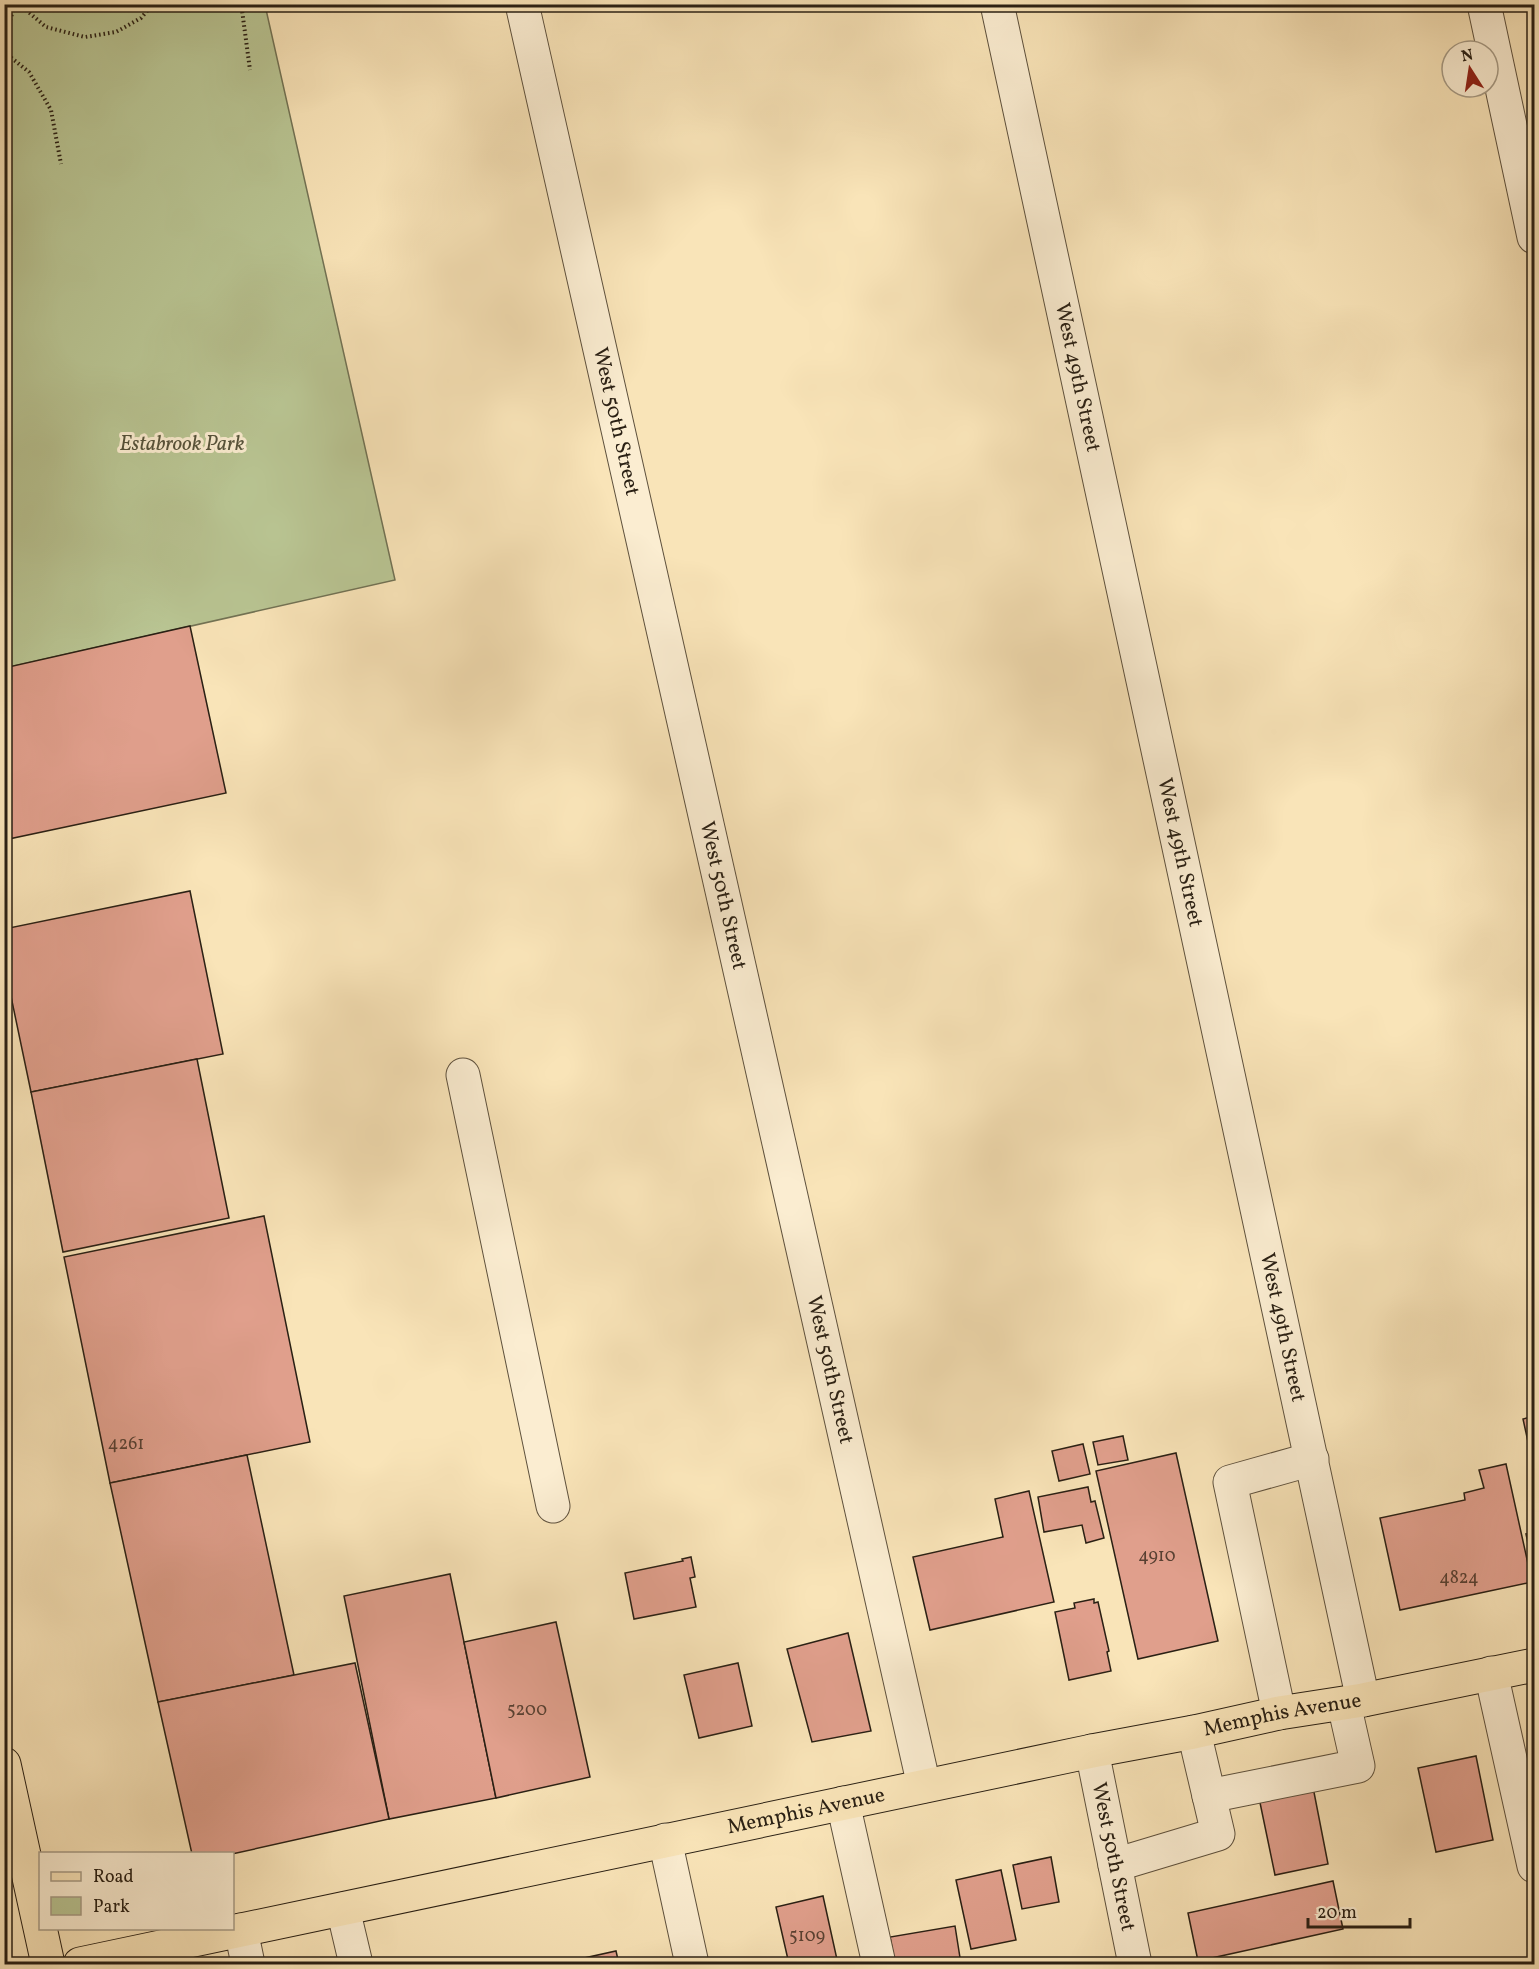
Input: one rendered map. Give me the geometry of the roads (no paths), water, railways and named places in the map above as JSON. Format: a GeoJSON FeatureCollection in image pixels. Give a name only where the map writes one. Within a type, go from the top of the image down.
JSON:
{"type":"FeatureCollection","features":[{"type":"Feature","properties":{"kind":"main road","name":"Memphis Avenue"},"geometry":{"type":"LineString","coordinates":[[80,1965],[1092,1751],[1194,1732],[1278,1713],[1354,1702],[1534,1665]]}},
{"type":"Feature","properties":{"kind":"main road"},"geometry":{"type":"LineString","coordinates":[[4,1764],[39,1924]]}},
{"type":"Feature","properties":{"kind":"main road"},"geometry":{"type":"LineString","coordinates":[[40,1930],[48,1965]]}},
{"type":"Feature","properties":{"kind":"street","name":"West 50th Street"},"geometry":{"type":"LineString","coordinates":[[522,4],[924,1786]]}},
{"type":"Feature","properties":{"kind":"street","name":"West 49th Street"},"geometry":{"type":"LineString","coordinates":[[997,4],[1312,1459],[1354,1702],[1358,1766],[1209,1796]]}},
{"type":"Feature","properties":{"kind":"street"},"geometry":{"type":"LineString","coordinates":[[1484,4],[1534,237]]}},
{"type":"Feature","properties":{"kind":"street"},"geometry":{"type":"LineString","coordinates":[[463,1075],[553,1506]]}},
{"type":"Feature","properties":{"kind":"street"},"geometry":{"type":"LineString","coordinates":[[1278,1713],[1230,1482],[1312,1459]]}},
{"type":"Feature","properties":{"kind":"street"},"geometry":{"type":"LineString","coordinates":[[1491,1673],[1534,1866]]}},
{"type":"Feature","properties":{"kind":"street"},"geometry":{"type":"LineString","coordinates":[[1115,1865],[1218,1834],[1194,1732]]}},
{"type":"Feature","properties":{"kind":"street","name":"West 50th Street"},"geometry":{"type":"LineString","coordinates":[[1092,1751],[1135,1965]]}},
{"type":"Feature","properties":{"kind":"street"},"geometry":{"type":"LineString","coordinates":[[843,1803],[879,1965]]}},
{"type":"Feature","properties":{"kind":"street"},"geometry":{"type":"LineString","coordinates":[[665,1840],[692,1965]]}},
{"type":"Feature","properties":{"kind":"street"},"geometry":{"type":"LineString","coordinates":[[343,1909],[356,1965]]}},
{"type":"Feature","properties":{"kind":"street"},"geometry":{"type":"LineString","coordinates":[[241,1930],[248,1965]]}},
{"type":"Feature","properties":{"kind":"park label","name":"Estabrook Park"},"geometry":{"type":"Point","coordinates":[182,444]}}]}
